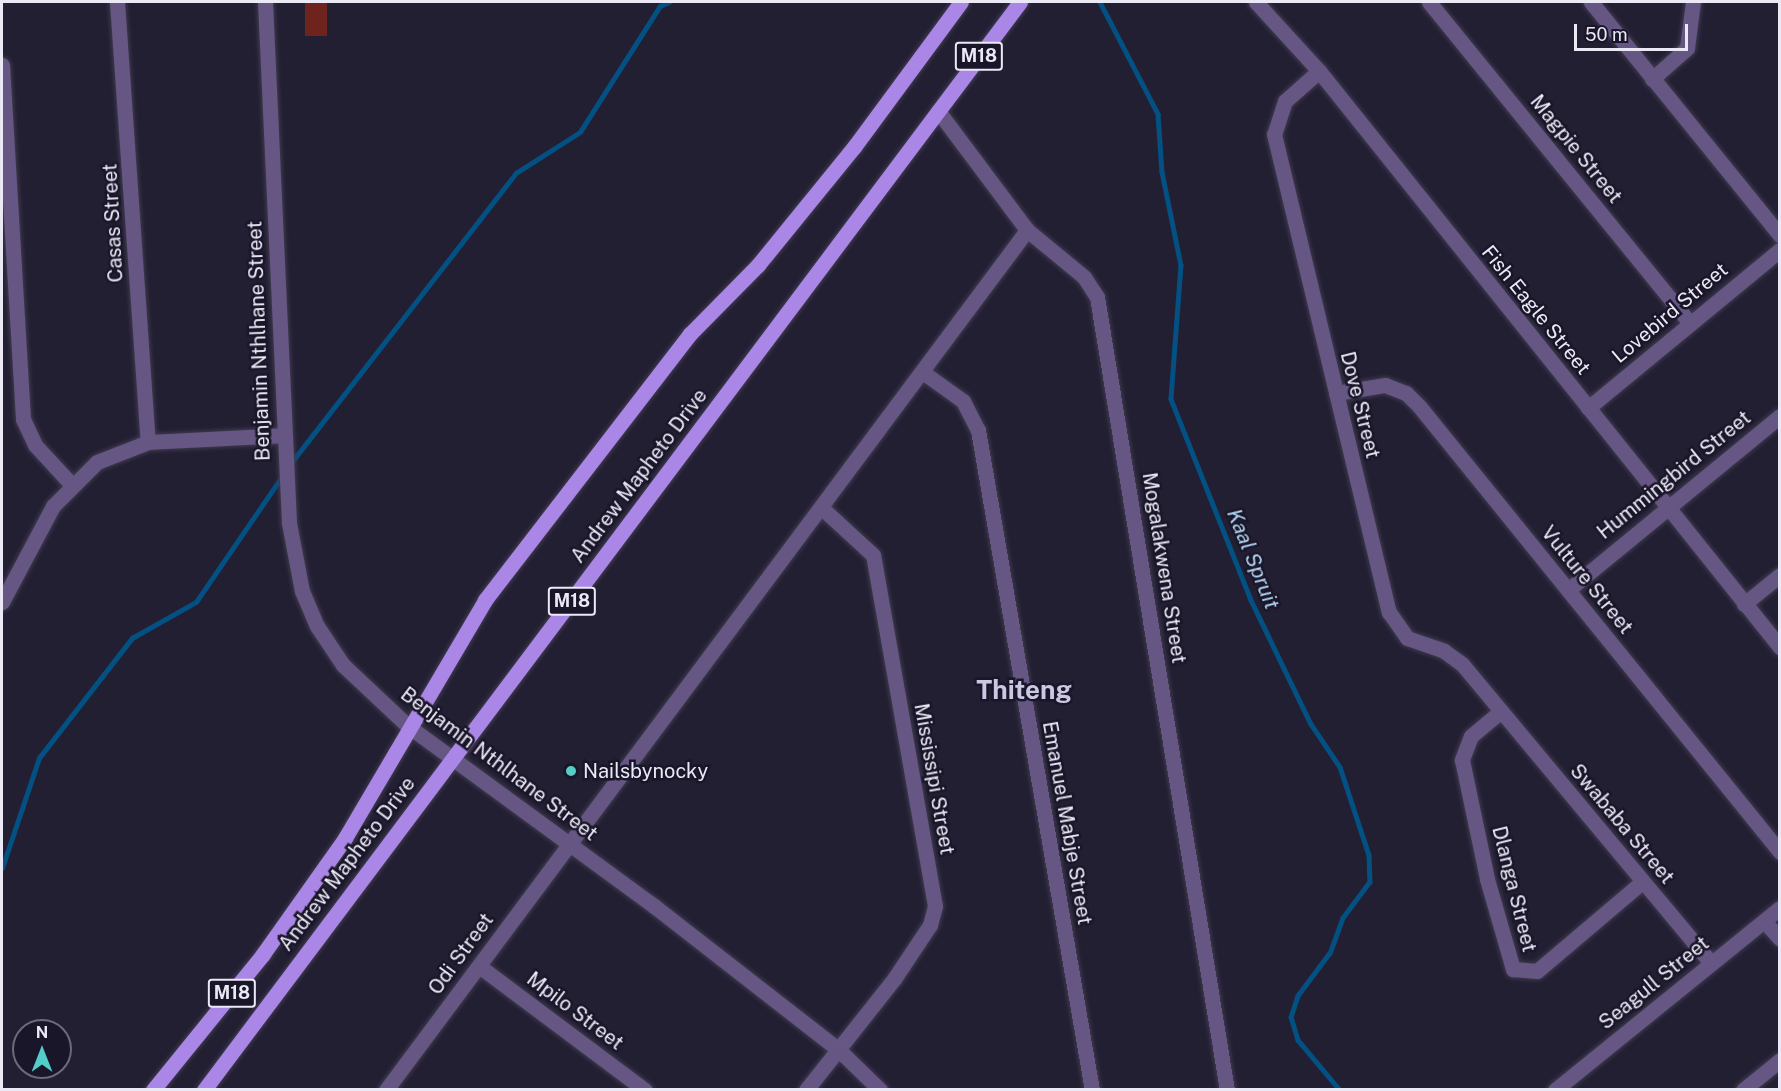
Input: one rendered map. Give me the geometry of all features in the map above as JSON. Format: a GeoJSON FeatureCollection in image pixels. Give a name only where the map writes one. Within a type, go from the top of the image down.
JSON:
{"type":"FeatureCollection","features":[{"type":"Feature","properties":{"kind":"main road","name":"Andrew Mapheto Drive"},"geometry":{"type":"LineString","coordinates":[[153,1089],[263,954],[345,838],[408,726],[485,600],[690,333],[758,265],[834,173],[961,2]]}},
{"type":"Feature","properties":{"kind":"main road","name":"Andrew Mapheto Drive"},"geometry":{"type":"LineString","coordinates":[[204,1089],[1020,2]]}},
{"type":"Feature","properties":{"kind":"street","name":"Casas Street"},"geometry":{"type":"LineString","coordinates":[[117,2],[148,442]]}},
{"type":"Feature","properties":{"kind":"street","name":"Benjamin Nthlhane Street"},"geometry":{"type":"LineString","coordinates":[[265,2],[289,523],[302,591],[328,645],[408,726],[567,842],[838,1049],[880,1089]]}},
{"type":"Feature","properties":{"kind":"street","name":"Fish Eagle Street"},"geometry":{"type":"LineString","coordinates":[[1256,2],[1319,71],[1779,647]]}},
{"type":"Feature","properties":{"kind":"street","name":"Magpie Street"},"geometry":{"type":"LineString","coordinates":[[1429,2],[1690,323]]}},
{"type":"Feature","properties":{"kind":"street"},"geometry":{"type":"LineString","coordinates":[[1591,2],[1779,234]]}},
{"type":"Feature","properties":{"kind":"street"},"geometry":{"type":"LineString","coordinates":[[1652,79],[1687,48],[1693,2]]}},
{"type":"Feature","properties":{"kind":"street"},"geometry":{"type":"LineString","coordinates":[[2,65],[23,419],[35,445],[71,484]]}},
{"type":"Feature","properties":{"kind":"street","name":"Dove Street"},"geometry":{"type":"LineString","coordinates":[[1319,71],[1285,101],[1274,134],[1392,618],[1407,638],[1453,656],[1501,711]]}},
{"type":"Feature","properties":{"kind":"street","name":"Mogalakwena Street"},"geometry":{"type":"LineString","coordinates":[[938,111],[1027,230],[1084,278],[1099,305],[1227,1089]]}},
{"type":"Feature","properties":{"kind":"street","name":"Odi Street"},"geometry":{"type":"LineString","coordinates":[[386,1089],[479,966],[567,842],[823,510],[1027,230]]}},
{"type":"Feature","properties":{"kind":"street","name":"Lovebird Street"},"geometry":{"type":"LineString","coordinates":[[1588,408],[1779,250]]}},
{"type":"Feature","properties":{"kind":"street","name":"Emanuel Mabje Street"},"geometry":{"type":"LineString","coordinates":[[924,373],[963,401],[978,430],[1092,1089]]}},
{"type":"Feature","properties":{"kind":"street","name":"Vulture Street"},"geometry":{"type":"LineString","coordinates":[[1336,393],[1385,385],[1406,393],[1779,852]]}},
{"type":"Feature","properties":{"kind":"street","name":"Hummingbird Street"},"geometry":{"type":"LineString","coordinates":[[1568,590],[1779,416]]}},
{"type":"Feature","properties":{"kind":"street"},"geometry":{"type":"LineString","coordinates":[[2,602],[39,529],[71,484],[105,457],[148,442],[284,439]]}},
{"type":"Feature","properties":{"kind":"street","name":"Mississipi Street"},"geometry":{"type":"LineString","coordinates":[[806,1089],[921,940],[935,906],[873,555],[823,510]]}},
{"type":"Feature","properties":{"kind":"street"},"geometry":{"type":"LineString","coordinates":[[1744,604],[1779,575]]}},
{"type":"Feature","properties":{"kind":"street","name":"Swababa Street"},"geometry":{"type":"LineString","coordinates":[[1501,711],[1711,963]]}},
{"type":"Feature","properties":{"kind":"street","name":"Dlanga Street"},"geometry":{"type":"LineString","coordinates":[[1501,711],[1471,736],[1462,760],[1487,879],[1513,969],[1537,971],[1642,882]]}},
{"type":"Feature","properties":{"kind":"street","name":"Seagull Street"},"geometry":{"type":"LineString","coordinates":[[1555,1089],[1779,908]]}},
{"type":"Feature","properties":{"kind":"street"},"geometry":{"type":"LineString","coordinates":[[1764,921],[1779,939]]}},
{"type":"Feature","properties":{"kind":"street","name":"Mpilo Street"},"geometry":{"type":"LineString","coordinates":[[479,966],[645,1089]]}},
{"type":"Feature","properties":{"kind":"street"},"geometry":{"type":"LineString","coordinates":[[1743,1089],[1779,1060]]}},
{"type":"Feature","properties":{"kind":"building"},"geometry":{"type":"Polygon","coordinates":[[[305,2],[327,2],[327,36],[305,36],[305,2]]]}},
{"type":"Feature","properties":{"kind":"waterway"},"geometry":{"type":"LineString","coordinates":[[291,463],[516,173],[580,132],[660,6],[669,2]]}},
{"type":"Feature","properties":{"kind":"waterway","name":"Kaal Spruit"},"geometry":{"type":"LineString","coordinates":[[1100,2],[1158,114],[1162,172],[1181,265],[1171,399],[1250,598],[1311,724],[1340,767],[1369,855],[1370,882],[1343,918],[1330,953],[1298,996],[1291,1017],[1298,1040],[1340,1090]]}},
{"type":"Feature","properties":{"kind":"waterway"},"geometry":{"type":"LineString","coordinates":[[2,868],[39,758],[132,638],[196,602],[283,475]]}},
{"type":"Feature","properties":{"kind":"place","name":"Nailsbynocky"},"geometry":{"type":"Point","coordinates":[571,771]}},
{"type":"Feature","properties":{"kind":"district","name":"Thiteng"},"geometry":{"type":"Point","coordinates":[1024,690]}}]}
